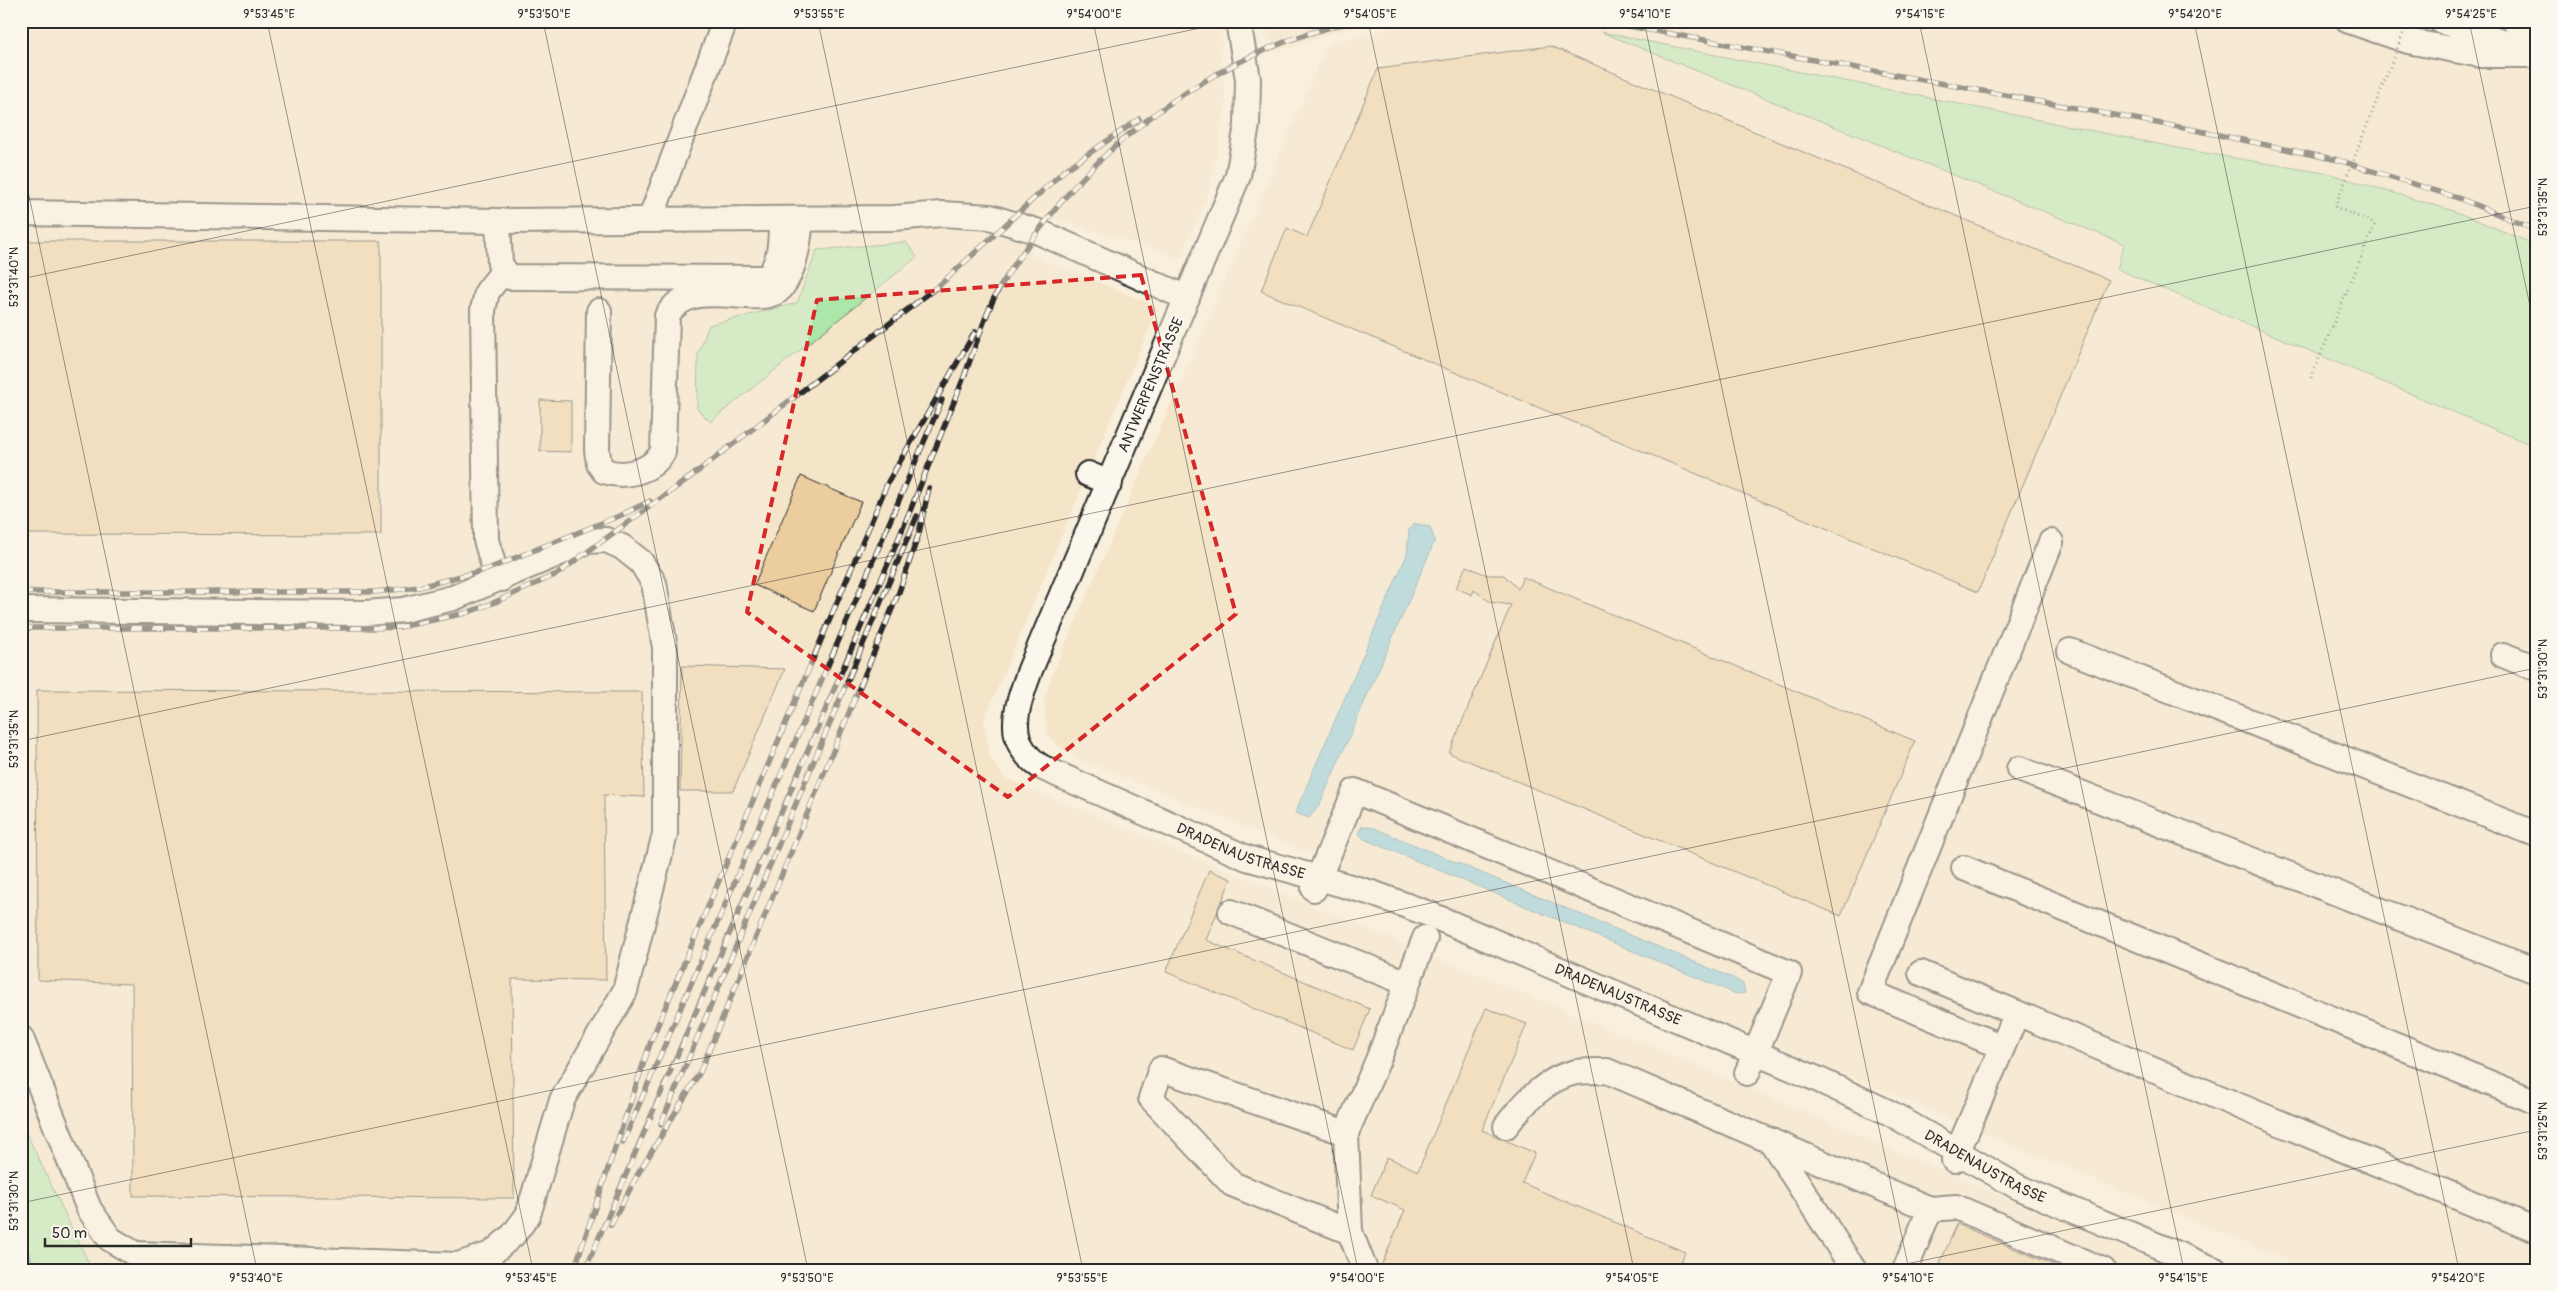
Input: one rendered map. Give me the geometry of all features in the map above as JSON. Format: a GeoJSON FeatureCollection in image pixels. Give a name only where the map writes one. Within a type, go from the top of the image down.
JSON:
{"type":"FeatureCollection","features":[{"type":"Feature","properties":{"kind":"street"},"geometry":{"type":"LineString","coordinates":[[650,220],[725,21]]}},
{"type":"Feature","properties":{"kind":"street","name":"ANTWERPENSTRASSE"},"geometry":{"type":"LineString","coordinates":[[1018,742],[1015,724],[1019,699],[1238,176],[1247,125],[1248,79],[1238,21]]}},
{"type":"Feature","properties":{"kind":"street"},"geometry":{"type":"LineString","coordinates":[[2349,21],[2408,41],[2481,56],[2536,54]]}},
{"type":"Feature","properties":{"kind":"street"},"geometry":{"type":"LineString","coordinates":[[2441,21],[2536,54]]}},
{"type":"Feature","properties":{"kind":"street"},"geometry":{"type":"LineString","coordinates":[[2515,21],[2536,30]]}},
{"type":"Feature","properties":{"kind":"street"},"geometry":{"type":"LineString","coordinates":[[21,213],[498,220],[894,218],[942,214],[990,217],[1039,232],[1188,298]]}},
{"type":"Feature","properties":{"kind":"street"},"geometry":{"type":"LineString","coordinates":[[498,220],[500,264],[509,277],[768,278],[777,265],[781,245],[791,218]]}},
{"type":"Feature","properties":{"kind":"street"},"geometry":{"type":"LineString","coordinates":[[599,311],[598,450],[600,464],[604,471],[625,476],[658,460],[663,452],[667,316],[673,306],[696,296],[719,294],[766,296],[780,290],[787,279],[798,242],[791,218]]}},
{"type":"Feature","properties":{"kind":"street"},"geometry":{"type":"LineString","coordinates":[[502,579],[494,567],[486,540],[483,310],[487,292],[504,270]]}},
{"type":"Feature","properties":{"kind":"street"},"geometry":{"type":"LineString","coordinates":[[1088,474],[1110,483]]}},
{"type":"Feature","properties":{"kind":"street"},"geometry":{"type":"LineString","coordinates":[[21,610],[366,612],[403,610],[453,598],[502,579],[588,541],[606,540],[622,547],[641,562],[654,583],[664,648],[665,834],[625,992],[562,1100],[528,1215],[514,1235],[491,1254],[458,1265],[135,1254],[110,1239],[90,1209],[21,1038]]}},
{"type":"Feature","properties":{"kind":"street"},"geometry":{"type":"LineString","coordinates":[[2002,1047],[1870,992],[2051,542]]}},
{"type":"Feature","properties":{"kind":"street"},"geometry":{"type":"LineString","coordinates":[[2070,651],[2536,834]]}},
{"type":"Feature","properties":{"kind":"street"},"geometry":{"type":"LineString","coordinates":[[2503,655],[2536,668]]}},
{"type":"Feature","properties":{"kind":"street","name":"DRADENAUSTRASSE"},"geometry":{"type":"LineString","coordinates":[[1018,742],[1030,760],[1064,779],[1247,858],[1316,883],[1372,893],[1429,914],[1751,1063],[1890,1113],[1956,1156],[2018,1187],[2215,1270]]}},
{"type":"Feature","properties":{"kind":"street"},"geometry":{"type":"LineString","coordinates":[[2019,769],[2536,971]]}},
{"type":"Feature","properties":{"kind":"street"},"geometry":{"type":"LineString","coordinates":[[1316,883],[1355,791],[1789,973],[1751,1063]]}},
{"type":"Feature","properties":{"kind":"street"},"geometry":{"type":"LineString","coordinates":[[1964,868],[2536,1102]]}},
{"type":"Feature","properties":{"kind":"street"},"geometry":{"type":"LineString","coordinates":[[1231,912],[1407,983]]}},
{"type":"Feature","properties":{"kind":"street"},"geometry":{"type":"LineString","coordinates":[[1365,1270],[1350,1232],[1346,1133],[1425,938]]}},
{"type":"Feature","properties":{"kind":"street"},"geometry":{"type":"LineString","coordinates":[[1921,973],[2536,1230]]}},
{"type":"Feature","properties":{"kind":"street"},"geometry":{"type":"LineString","coordinates":[[1956,1156],[2016,1013]]}},
{"type":"Feature","properties":{"kind":"street"},"geometry":{"type":"LineString","coordinates":[[1346,1133],[1161,1069],[1150,1098],[1232,1184],[1350,1232]]}},
{"type":"Feature","properties":{"kind":"street"},"geometry":{"type":"LineString","coordinates":[[1506,1126],[1525,1101],[1549,1084],[1575,1072],[1608,1071],[1930,1210],[1956,1207],[2103,1270]]}},
{"type":"Feature","properties":{"kind":"street"},"geometry":{"type":"LineString","coordinates":[[1771,1141],[1854,1270]]}},
{"type":"Feature","properties":{"kind":"street"},"geometry":{"type":"LineString","coordinates":[[1904,1270],[1930,1210]]}},
{"type":"Feature","properties":{"kind":"path"},"geometry":{"type":"LineString","coordinates":[[2311,378],[2375,224],[2335,206],[2408,21]]}},
{"type":"Feature","properties":{"kind":"highlighted area"},"geometry":{"type":"Polygon","coordinates":[[[1141,275],[1236,614],[1008,797],[747,612],[817,300],[1141,275]]]}},
{"type":"Feature","properties":{"kind":"shaded area"},"geometry":{"type":"Polygon","coordinates":[[[21,21],[1219,21],[1222,35],[1221,61],[1226,101],[1210,188],[1181,258],[1040,214],[1021,240],[1032,255],[1158,307],[984,720],[990,757],[1004,778],[1666,1053],[2176,1270],[88,1270],[21,1127],[21,21]]]}},
{"type":"Feature","properties":{"kind":"shaded area"},"geometry":{"type":"Polygon","coordinates":[[[1264,21],[1387,21],[1346,29],[1274,52],[1264,21]]]}},
{"type":"Feature","properties":{"kind":"shaded area"},"geometry":{"type":"Polygon","coordinates":[[[1528,21],[2536,21],[2536,245],[2454,211],[2330,174],[2193,151],[1604,33],[2124,244],[2117,270],[2536,447],[2536,1270],[2309,1270],[1807,1058],[1077,758],[1059,746],[1047,734],[1044,701],[1050,680],[1328,43],[1400,26],[1457,22],[1591,31],[1528,21]]]}},
{"type":"Feature","properties":{"kind":"green space"},"geometry":{"type":"Polygon","coordinates":[[[1601,32],[2193,151],[2330,174],[2454,211],[2536,245],[2536,447],[2117,269],[2124,244],[1601,32]]]}},
{"type":"Feature","properties":{"kind":"green space"},"geometry":{"type":"Polygon","coordinates":[[[906,242],[917,257],[710,422],[697,409],[698,354],[709,325],[797,303],[817,250],[906,242]]]}},
{"type":"Feature","properties":{"kind":"green space"},"geometry":{"type":"Polygon","coordinates":[[[21,1122],[92,1270],[37,1270],[21,1236],[21,1122]]]}},
{"type":"Feature","properties":{"kind":"water"},"geometry":{"type":"Polygon","coordinates":[[[1414,523],[1430,527],[1435,540],[1319,806],[1309,818],[1295,813],[1407,554],[1409,530],[1414,523]]]}},
{"type":"Feature","properties":{"kind":"water"},"geometry":{"type":"Polygon","coordinates":[[[1362,826],[1374,828],[1733,978],[1743,984],[1745,993],[1736,994],[1364,839],[1358,833],[1362,826]]]}},
{"type":"Feature","properties":{"kind":"water"},"geometry":{"type":"Polygon","coordinates":[[[21,1236],[37,1270],[21,1270],[21,1236]]]}},
{"type":"Feature","properties":{"kind":"building"},"geometry":{"type":"Polygon","coordinates":[[[1550,46],[2109,280],[1978,592],[1261,291],[1287,228],[1307,237],[1378,69],[1550,46]]]}},
{"type":"Feature","properties":{"kind":"building"},"geometry":{"type":"Polygon","coordinates":[[[21,241],[381,241],[381,535],[21,534],[21,241]]]}},
{"type":"Feature","properties":{"kind":"building"},"geometry":{"type":"Polygon","coordinates":[[[540,400],[571,401],[571,452],[540,451],[540,400]]]}},
{"type":"Feature","properties":{"kind":"building"},"geometry":{"type":"Polygon","coordinates":[[[801,476],[861,502],[814,611],[754,585],[801,476]]]}},
{"type":"Feature","properties":{"kind":"building"},"geometry":{"type":"Polygon","coordinates":[[[1466,566],[1487,575],[1504,575],[1518,589],[1523,577],[1915,741],[1841,916],[1449,753],[1511,605],[1490,602],[1474,590],[1472,595],[1456,588],[1466,566]]]}},
{"type":"Feature","properties":{"kind":"building"},"geometry":{"type":"Polygon","coordinates":[[[682,666],[785,669],[733,791],[680,791],[682,666]]]}},
{"type":"Feature","properties":{"kind":"building"},"geometry":{"type":"Polygon","coordinates":[[[37,690],[642,692],[644,797],[604,795],[606,980],[512,979],[514,1198],[133,1196],[132,984],[38,980],[37,690]]]}},
{"type":"Feature","properties":{"kind":"building"},"geometry":{"type":"Polygon","coordinates":[[[1209,870],[1231,879],[1206,940],[1370,1009],[1353,1050],[1166,972],[1209,870]]]}},
{"type":"Feature","properties":{"kind":"building"},"geometry":{"type":"Polygon","coordinates":[[[1486,1008],[1527,1024],[1482,1130],[1535,1153],[1522,1183],[1685,1252],[1678,1270],[1390,1270],[1381,1266],[1405,1210],[1371,1195],[1387,1157],[1418,1171],[1486,1008]]]}},
{"type":"Feature","properties":{"kind":"building"},"geometry":{"type":"Polygon","coordinates":[[[1957,1224],[2065,1270],[1937,1270],[1957,1224]]]}},
{"type":"Feature","properties":{"kind":"railway"},"geometry":{"type":"LineString","coordinates":[[585,1270],[887,566],[962,382],[986,317],[1001,285],[1061,202],[1090,170],[1122,140],[1157,113],[1233,65],[1273,47],[1314,32],[1356,21]]}},
{"type":"Feature","properties":{"kind":"railway"},"geometry":{"type":"LineString","coordinates":[[1601,21],[2195,130],[2338,160],[2461,199],[2536,230]]}},
{"type":"Feature","properties":{"kind":"railway"},"geometry":{"type":"LineString","coordinates":[[21,628],[400,627],[466,613],[557,574],[693,475],[942,283],[1065,170],[1139,119]]}},
{"type":"Feature","properties":{"kind":"railway"},"geometry":{"type":"LineString","coordinates":[[574,1270],[651,1041],[888,482],[975,332]]}},
{"type":"Feature","properties":{"kind":"railway"},"geometry":{"type":"LineString","coordinates":[[623,1142],[942,400]]}},
{"type":"Feature","properties":{"kind":"railway"},"geometry":{"type":"LineString","coordinates":[[611,1225],[638,1174],[700,1072],[899,592],[919,533],[929,488]]}},
{"type":"Feature","properties":{"kind":"railway"},"geometry":{"type":"LineString","coordinates":[[21,592],[375,592],[419,587],[488,569],[619,516],[650,501]]}},
{"type":"Feature","properties":{"kind":"railway"},"geometry":{"type":"LineString","coordinates":[[661,1124],[917,516]]}}]}
